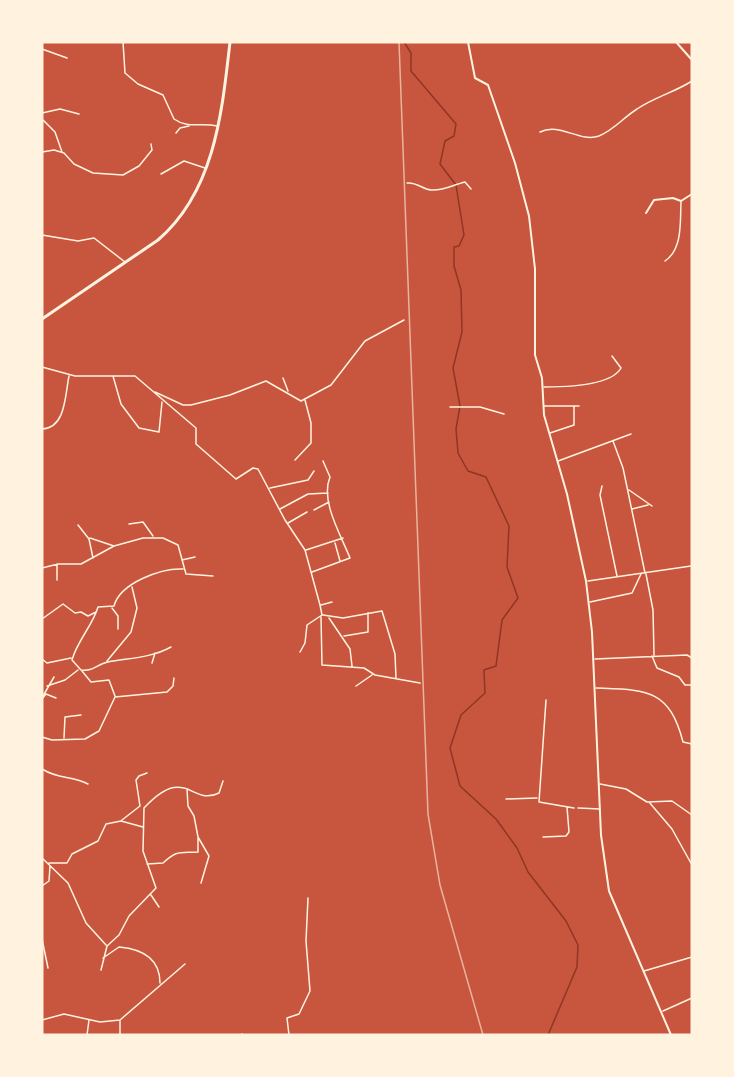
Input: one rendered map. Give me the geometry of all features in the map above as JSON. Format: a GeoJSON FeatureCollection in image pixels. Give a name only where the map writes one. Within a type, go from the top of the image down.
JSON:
{"type":"FeatureCollection","features":[{"type":"Feature","properties":{"kind":"highway"},"geometry":{"type":"LineString","coordinates":[[42,319],[175,226],[195,196],[206,168],[218,126],[230,42]]}},
{"type":"Feature","properties":{"kind":"street"},"geometry":{"type":"LineString","coordinates":[[123,42],[125,73],[138,84],[153,92],[162,93],[174,119],[190,126]]}},
{"type":"Feature","properties":{"kind":"street"},"geometry":{"type":"LineString","coordinates":[[468,42],[475,78],[488,85],[527,206],[535,269],[536,355],[543,387],[543,406],[586,581],[589,602],[594,659],[600,809],[609,891],[671,1035]]}},
{"type":"Feature","properties":{"kind":"street"},"geometry":{"type":"LineString","coordinates":[[676,42],[692,60]]}},
{"type":"Feature","properties":{"kind":"street"},"geometry":{"type":"LineString","coordinates":[[42,49],[67,58]]}},
{"type":"Feature","properties":{"kind":"street"},"geometry":{"type":"LineString","coordinates":[[540,132],[548,129],[570,131],[585,137],[599,136],[645,104],[692,81]]}},
{"type":"Feature","properties":{"kind":"street"},"geometry":{"type":"LineString","coordinates":[[42,113],[60,109],[79,114]]}},
{"type":"Feature","properties":{"kind":"street"},"geometry":{"type":"LineString","coordinates":[[42,119],[55,132],[62,152],[74,164],[93,173],[123,175],[139,166],[152,150],[151,144]]}},
{"type":"Feature","properties":{"kind":"street"},"geometry":{"type":"LineString","coordinates":[[176,133],[180,128],[202,123],[218,126]]}},
{"type":"Feature","properties":{"kind":"street"},"geometry":{"type":"LineString","coordinates":[[42,152],[62,152]]}},
{"type":"Feature","properties":{"kind":"street"},"geometry":{"type":"LineString","coordinates":[[161,174],[174,164],[187,160],[206,168]]}},
{"type":"Feature","properties":{"kind":"street"},"geometry":{"type":"LineString","coordinates":[[407,183],[438,190],[465,182],[471,189]]}},
{"type":"Feature","properties":{"kind":"street"},"geometry":{"type":"LineString","coordinates":[[681,201],[692,194]]}},
{"type":"Feature","properties":{"kind":"street"},"geometry":{"type":"LineString","coordinates":[[646,213],[650,203],[656,199],[673,198],[681,201]]}},
{"type":"Feature","properties":{"kind":"street"},"geometry":{"type":"LineString","coordinates":[[665,261],[673,256],[676,248],[682,220],[681,201]]}},
{"type":"Feature","properties":{"kind":"street"},"geometry":{"type":"LineString","coordinates":[[42,235],[78,241],[94,238],[126,262]]}},
{"type":"Feature","properties":{"kind":"street"},"geometry":{"type":"LineString","coordinates":[[154,392],[187,406],[236,393],[261,381],[267,381],[288,392],[299,401],[304,400],[331,385],[365,341],[404,320]]}},
{"type":"Feature","properties":{"kind":"street"},"geometry":{"type":"LineString","coordinates":[[543,387],[575,387],[613,375],[621,368],[612,356]]}},
{"type":"Feature","properties":{"kind":"street"},"geometry":{"type":"LineString","coordinates":[[42,367],[69,375],[135,376],[197,429],[194,440],[197,445],[236,479],[256,468],[287,524],[305,550],[321,605],[321,663],[324,666],[364,668],[373,674],[420,683]]}},
{"type":"Feature","properties":{"kind":"street"},"geometry":{"type":"LineString","coordinates":[[42,429],[52,428],[59,420],[69,375]]}},
{"type":"Feature","properties":{"kind":"street"},"geometry":{"type":"LineString","coordinates":[[112,376],[122,404],[139,428],[159,432],[162,399]]}},
{"type":"Feature","properties":{"kind":"street"},"geometry":{"type":"LineString","coordinates":[[283,378],[288,392]]}},
{"type":"Feature","properties":{"kind":"street"},"geometry":{"type":"LineString","coordinates":[[295,460],[311,443],[311,423],[304,400]]}},
{"type":"Feature","properties":{"kind":"street"},"geometry":{"type":"LineString","coordinates":[[543,406],[579,406]]}},
{"type":"Feature","properties":{"kind":"street"},"geometry":{"type":"LineString","coordinates":[[549,434],[574,425],[574,406]]}},
{"type":"Feature","properties":{"kind":"street"},"geometry":{"type":"LineString","coordinates":[[450,407],[480,407],[504,414]]}},
{"type":"Feature","properties":{"kind":"street"},"geometry":{"type":"LineString","coordinates":[[557,461],[631,434]]}},
{"type":"Feature","properties":{"kind":"street"},"geometry":{"type":"LineString","coordinates":[[613,441],[628,490],[653,610],[653,656],[657,668],[680,677],[685,685],[692,685]]}},
{"type":"Feature","properties":{"kind":"street"},"geometry":{"type":"LineString","coordinates":[[312,572],[350,558],[329,502],[330,476],[323,461]]}},
{"type":"Feature","properties":{"kind":"street"},"geometry":{"type":"LineString","coordinates":[[269,488],[308,480],[314,471]]}},
{"type":"Feature","properties":{"kind":"street"},"geometry":{"type":"LineString","coordinates":[[602,486],[601,501],[617,577]]}},
{"type":"Feature","properties":{"kind":"street"},"geometry":{"type":"LineString","coordinates":[[628,490],[650,505],[632,509]]}},
{"type":"Feature","properties":{"kind":"street"},"geometry":{"type":"LineString","coordinates":[[279,510],[307,494],[328,493]]}},
{"type":"Feature","properties":{"kind":"street"},"geometry":{"type":"LineString","coordinates":[[314,510],[329,502]]}},
{"type":"Feature","properties":{"kind":"street"},"geometry":{"type":"LineString","coordinates":[[287,524],[307,512]]}},
{"type":"Feature","properties":{"kind":"street"},"geometry":{"type":"LineString","coordinates":[[129,524],[143,522],[154,537]]}},
{"type":"Feature","properties":{"kind":"street"},"geometry":{"type":"LineString","coordinates":[[78,525],[89,538],[93,558]]}},
{"type":"Feature","properties":{"kind":"street"},"geometry":{"type":"LineString","coordinates":[[42,568],[57,564],[79,564],[114,546],[154,537],[177,543],[183,569],[187,575],[213,576]]}},
{"type":"Feature","properties":{"kind":"street"},"geometry":{"type":"LineString","coordinates":[[89,538],[114,546]]}},
{"type":"Feature","properties":{"kind":"street"},"geometry":{"type":"LineString","coordinates":[[305,550],[343,538]]}},
{"type":"Feature","properties":{"kind":"street"},"geometry":{"type":"LineString","coordinates":[[335,542],[340,562]]}},
{"type":"Feature","properties":{"kind":"street"},"geometry":{"type":"LineString","coordinates":[[181,560],[195,557]]}},
{"type":"Feature","properties":{"kind":"street"},"geometry":{"type":"LineString","coordinates":[[57,564],[57,580]]}},
{"type":"Feature","properties":{"kind":"street"},"geometry":{"type":"LineString","coordinates":[[179,568],[182,565]]}},
{"type":"Feature","properties":{"kind":"street"},"geometry":{"type":"LineString","coordinates":[[586,581],[691,566]]}},
{"type":"Feature","properties":{"kind":"street"},"geometry":{"type":"LineString","coordinates":[[72,658],[99,606],[115,606],[119,596],[131,586],[165,570],[183,569]]}},
{"type":"Feature","properties":{"kind":"street"},"geometry":{"type":"LineString","coordinates":[[589,602],[632,593],[641,574]]}},
{"type":"Feature","properties":{"kind":"street"},"geometry":{"type":"LineString","coordinates":[[107,662],[131,632],[137,606],[135,593],[131,586]]}},
{"type":"Feature","properties":{"kind":"street"},"geometry":{"type":"LineString","coordinates":[[321,605],[333,602]]}},
{"type":"Feature","properties":{"kind":"street"},"geometry":{"type":"LineString","coordinates":[[42,619],[63,604],[75,613],[81,612],[88,616],[97,612]]}},
{"type":"Feature","properties":{"kind":"street"},"geometry":{"type":"LineString","coordinates":[[111,606],[118,616],[118,629]]}},
{"type":"Feature","properties":{"kind":"street"},"geometry":{"type":"LineString","coordinates":[[300,652],[305,643],[306,627],[321,616],[343,618],[380,610],[383,612],[395,654],[396,678]]}},
{"type":"Feature","properties":{"kind":"street"},"geometry":{"type":"LineString","coordinates":[[343,636],[367,632],[368,613]]}},
{"type":"Feature","properties":{"kind":"street"},"geometry":{"type":"LineString","coordinates":[[328,617],[350,649],[352,667]]}},
{"type":"Feature","properties":{"kind":"street"},"geometry":{"type":"LineString","coordinates":[[47,686],[65,680],[80,670],[92,670],[107,662],[143,657],[171,647]]}},
{"type":"Feature","properties":{"kind":"street"},"geometry":{"type":"LineString","coordinates":[[152,663],[155,653]]}},
{"type":"Feature","properties":{"kind":"street"},"geometry":{"type":"LineString","coordinates":[[594,659],[687,654],[692,657]]}},
{"type":"Feature","properties":{"kind":"street"},"geometry":{"type":"LineString","coordinates":[[42,659],[47,663],[72,658]]}},
{"type":"Feature","properties":{"kind":"street"},"geometry":{"type":"LineString","coordinates":[[42,737],[52,740],[81,741],[99,731],[115,698],[109,680],[91,682],[72,658]]}},
{"type":"Feature","properties":{"kind":"street"},"geometry":{"type":"LineString","coordinates":[[356,686],[373,674]]}},
{"type":"Feature","properties":{"kind":"street"},"geometry":{"type":"LineString","coordinates":[[43,698],[47,686],[54,677]]}},
{"type":"Feature","properties":{"kind":"street"},"geometry":{"type":"LineString","coordinates":[[115,698],[167,692],[173,686],[174,678]]}},
{"type":"Feature","properties":{"kind":"street"},"geometry":{"type":"LineString","coordinates":[[595,688],[631,690],[658,697],[672,710],[683,742],[692,744]]}},
{"type":"Feature","properties":{"kind":"street"},"geometry":{"type":"LineString","coordinates":[[43,698],[46,694],[56,698]]}},
{"type":"Feature","properties":{"kind":"street"},"geometry":{"type":"LineString","coordinates":[[546,700],[538,798],[542,804],[600,809]]}},
{"type":"Feature","properties":{"kind":"street"},"geometry":{"type":"LineString","coordinates":[[64,739],[65,717],[81,715]]}},
{"type":"Feature","properties":{"kind":"street"},"geometry":{"type":"LineString","coordinates":[[42,769],[59,778],[73,778],[88,784]]}},
{"type":"Feature","properties":{"kind":"street"},"geometry":{"type":"LineString","coordinates":[[50,864],[68,862],[72,854],[98,841],[104,825],[122,820],[140,806],[135,782],[138,776],[147,773]]}},
{"type":"Feature","properties":{"kind":"street"},"geometry":{"type":"LineString","coordinates":[[101,970],[107,946],[119,935],[129,916],[151,895],[156,885],[146,864],[142,843],[146,805],[167,788],[187,788],[202,795],[214,796],[220,792],[223,781]]}},
{"type":"Feature","properties":{"kind":"street"},"geometry":{"type":"LineString","coordinates":[[599,783],[626,789],[648,802],[672,829],[692,865]]}},
{"type":"Feature","properties":{"kind":"street"},"geometry":{"type":"LineString","coordinates":[[146,864],[164,863],[171,854],[178,852],[198,852],[198,837],[194,816],[188,806],[187,788]]}},
{"type":"Feature","properties":{"kind":"street"},"geometry":{"type":"LineString","coordinates":[[506,799],[538,798]]}},
{"type":"Feature","properties":{"kind":"street"},"geometry":{"type":"LineString","coordinates":[[648,802],[672,801],[692,814]]}},
{"type":"Feature","properties":{"kind":"street"},"geometry":{"type":"LineString","coordinates":[[543,837],[566,836],[569,831],[567,807]]}},
{"type":"Feature","properties":{"kind":"street"},"geometry":{"type":"LineString","coordinates":[[122,820],[144,828]]}},
{"type":"Feature","properties":{"kind":"street"},"geometry":{"type":"LineString","coordinates":[[198,837],[209,856],[201,883]]}},
{"type":"Feature","properties":{"kind":"street"},"geometry":{"type":"LineString","coordinates":[[42,858],[72,888],[78,910],[91,931],[107,946]]}},
{"type":"Feature","properties":{"kind":"street"},"geometry":{"type":"LineString","coordinates":[[42,886],[49,881],[50,864]]}},
{"type":"Feature","properties":{"kind":"street"},"geometry":{"type":"LineString","coordinates":[[151,895],[159,907]]}},
{"type":"Feature","properties":{"kind":"street"},"geometry":{"type":"LineString","coordinates":[[289,1035],[287,1018],[299,1014],[310,991],[306,941],[308,898]]}},
{"type":"Feature","properties":{"kind":"street"},"geometry":{"type":"LineString","coordinates":[[42,939],[48,968]]}},
{"type":"Feature","properties":{"kind":"street"},"geometry":{"type":"LineString","coordinates":[[103,958],[119,947],[147,954],[156,964],[160,984]]}},
{"type":"Feature","properties":{"kind":"street"},"geometry":{"type":"LineString","coordinates":[[643,971],[692,957]]}},
{"type":"Feature","properties":{"kind":"street"},"geometry":{"type":"LineString","coordinates":[[42,1020],[64,1014],[106,1023],[120,1020],[185,964]]}},
{"type":"Feature","properties":{"kind":"street"},"geometry":{"type":"LineString","coordinates":[[660,1012],[692,998]]}},
{"type":"Feature","properties":{"kind":"street"},"geometry":{"type":"LineString","coordinates":[[87,1035],[89,1019]]}},
{"type":"Feature","properties":{"kind":"street"},"geometry":{"type":"LineString","coordinates":[[120,1020],[120,1035]]}},
{"type":"Feature","properties":{"kind":"waterway"},"geometry":{"type":"LineString","coordinates":[[404,42],[411,53],[411,71],[456,124],[454,136],[445,141],[440,164],[456,185],[464,235],[459,246],[454,247],[454,266],[461,290],[462,332],[453,368],[460,406],[456,429],[458,453],[468,471],[486,477],[509,526],[507,567],[518,598],[502,620],[496,666],[484,670],[485,693],[461,715],[450,748],[460,786],[496,819],[517,848],[528,872],[566,921],[578,945],[577,967],[548,1035]]}},
{"type":"Feature","properties":{"kind":"railway"},"geometry":{"type":"LineString","coordinates":[[399,42],[428,814],[440,885],[483,1035]]}}]}
